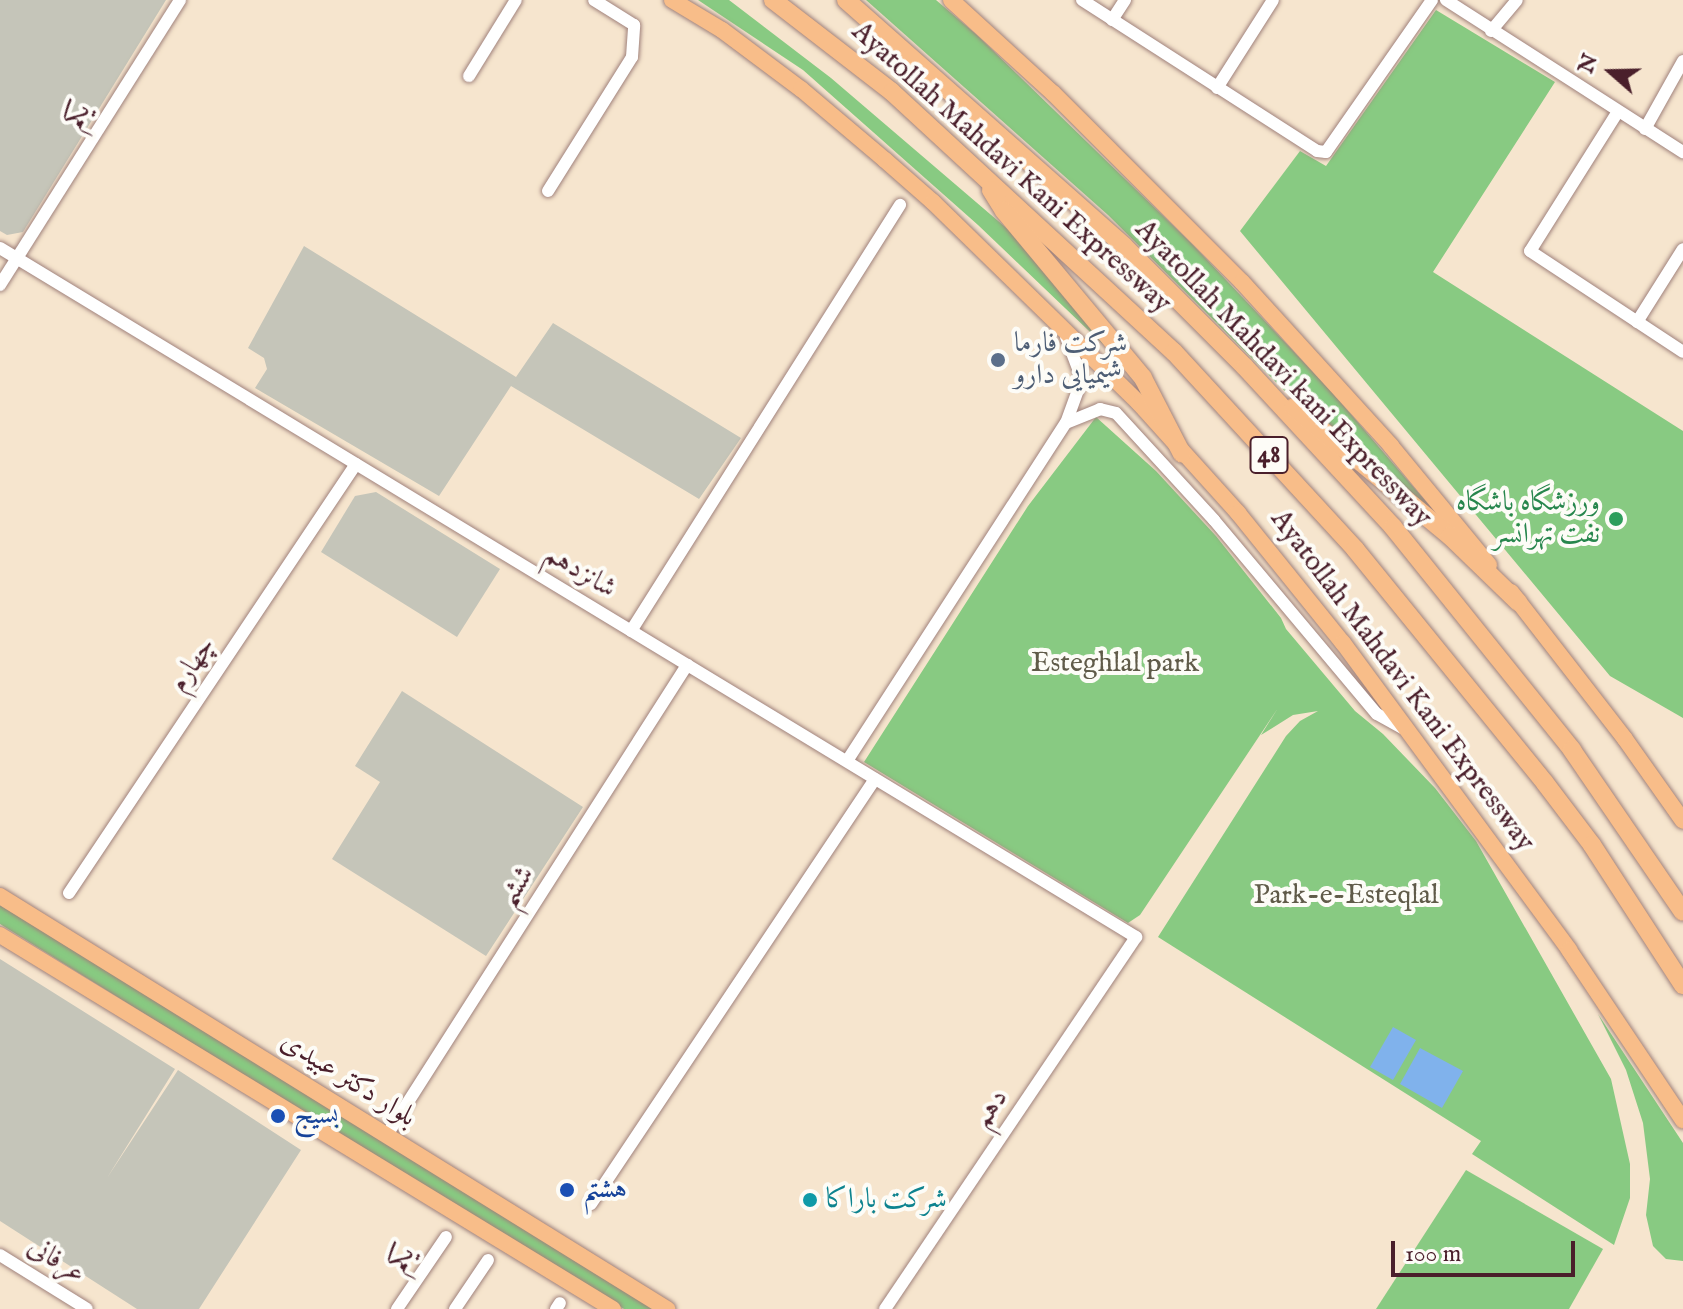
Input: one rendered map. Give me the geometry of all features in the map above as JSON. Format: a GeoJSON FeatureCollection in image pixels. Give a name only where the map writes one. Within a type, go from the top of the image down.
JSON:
{"type":"FeatureCollection","features":[{"type":"Feature","properties":{"kind":"highway","name":"Ayatollah Mahdavi Kani Expressway"},"geometry":{"type":"LineString","coordinates":[[773,0],[892,92],[1174,352],[1355,549],[1545,783],[1592,845],[1683,985]]}},
{"type":"Feature","properties":{"kind":"highway","name":"Ayatollah Mahdavi kani Expressway"},"geometry":{"type":"LineString","coordinates":[[846,0],[983,117],[1124,246],[1245,367],[1393,527],[1572,750],[1683,912]]}},
{"type":"Feature","properties":{"kind":"highway"},"geometry":{"type":"LineString","coordinates":[[979,170],[1004,211],[1143,378],[1182,454]]}},
{"type":"Feature","properties":{"kind":"highway"},"geometry":{"type":"LineString","coordinates":[[1245,367],[1450,536],[1518,602]]}},
{"type":"Feature","properties":{"kind":"main road","name":"Ayatollah Mahdavi Kani Expressway"},"geometry":{"type":"LineString","coordinates":[[672,0],[722,30],[801,89],[933,202],[1027,292],[1062,331],[1130,393],[1238,513],[1411,732],[1569,950],[1683,1120]]}},
{"type":"Feature","properties":{"kind":"main road","name":"Ayatollah Mahdavi Kani Expressway"},"geometry":{"type":"LineString","coordinates":[[951,0],[1053,93],[1242,282],[1391,446],[1625,739],[1683,821]]}},
{"type":"Feature","properties":{"kind":"main road","name":"بلوار دکتر عبیدی"},"geometry":{"type":"LineString","coordinates":[[0,896],[667,1309]]}},
{"type":"Feature","properties":{"kind":"main road","name":"بلوار دکتر عبیدی"},"geometry":{"type":"LineString","coordinates":[[0,935],[613,1309]]}},
{"type":"Feature","properties":{"kind":"street","name":"یکم"},"geometry":{"type":"LineString","coordinates":[[0,285],[180,0]]}},
{"type":"Feature","properties":{"kind":"street"},"geometry":{"type":"LineString","coordinates":[[469,76],[516,0]]}},
{"type":"Feature","properties":{"kind":"street"},"geometry":{"type":"LineString","coordinates":[[548,191],[632,57],[634,25],[594,0]]}},
{"type":"Feature","properties":{"kind":"street"},"geometry":{"type":"LineString","coordinates":[[1082,0],[1317,151],[1326,152],[1432,0]]}},
{"type":"Feature","properties":{"kind":"street"},"geometry":{"type":"LineString","coordinates":[[1112,20],[1125,0]]}},
{"type":"Feature","properties":{"kind":"street"},"geometry":{"type":"LineString","coordinates":[[1217,88],[1273,0]]}},
{"type":"Feature","properties":{"kind":"street"},"geometry":{"type":"LineString","coordinates":[[1446,0],[1617,113],[1683,152]]}},
{"type":"Feature","properties":{"kind":"street"},"geometry":{"type":"LineString","coordinates":[[1491,31],[1517,0]]}},
{"type":"Feature","properties":{"kind":"street"},"geometry":{"type":"LineString","coordinates":[[1645,129],[1683,61]]}},
{"type":"Feature","properties":{"kind":"street"},"geometry":{"type":"LineString","coordinates":[[1617,113],[1530,251],[1683,352]]}},
{"type":"Feature","properties":{"kind":"street"},"geometry":{"type":"LineString","coordinates":[[631,631],[900,205]]}},
{"type":"Feature","properties":{"kind":"street","name":"شانزدهم"},"geometry":{"type":"LineString","coordinates":[[0,248],[1136,937]]}},
{"type":"Feature","properties":{"kind":"street"},"geometry":{"type":"LineString","coordinates":[[1637,322],[1683,249]]}},
{"type":"Feature","properties":{"kind":"street"},"geometry":{"type":"LineString","coordinates":[[847,761],[1066,423],[1082,379],[1079,363],[1062,331]]}},
{"type":"Feature","properties":{"kind":"street"},"geometry":{"type":"LineString","coordinates":[[1066,423],[1100,409],[1116,413],[1214,520],[1377,714],[1411,732]]}},
{"type":"Feature","properties":{"kind":"street","name":"چهارم"},"geometry":{"type":"LineString","coordinates":[[69,893],[356,464]]}},
{"type":"Feature","properties":{"kind":"street","name":"ششم"},"geometry":{"type":"LineString","coordinates":[[387,1135],[687,665]]}},
{"type":"Feature","properties":{"kind":"street"},"geometry":{"type":"LineString","coordinates":[[591,1204],[875,779]]}},
{"type":"Feature","properties":{"kind":"street","name":"دهم"},"geometry":{"type":"LineString","coordinates":[[885,1309],[1136,937]]}},
{"type":"Feature","properties":{"kind":"street","name":"یکم"},"geometry":{"type":"LineString","coordinates":[[397,1309],[446,1237]]}},
{"type":"Feature","properties":{"kind":"street","name":"عرفانی"},"geometry":{"type":"LineString","coordinates":[[0,1255],[87,1309]]}},
{"type":"Feature","properties":{"kind":"street"},"geometry":{"type":"LineString","coordinates":[[455,1309],[488,1260]]}},
{"type":"Feature","properties":{"kind":"street","name":"عرفانی"},"geometry":{"type":"LineString","coordinates":[[0,1261],[73,1309]]}},
{"type":"Feature","properties":{"kind":"shaded area"},"geometry":{"type":"Polygon","coordinates":[[[0,0],[166,0],[23,232],[7,235],[0,231],[0,0]]]}},
{"type":"Feature","properties":{"kind":"shaded area"},"geometry":{"type":"Polygon","coordinates":[[[304,246],[516,377],[553,323],[741,438],[699,499],[511,386],[439,496],[255,388],[267,369],[264,358],[248,348],[304,246]]]}},
{"type":"Feature","properties":{"kind":"shaded area"},"geometry":{"type":"Polygon","coordinates":[[[376,492],[500,569],[457,637],[321,552],[355,496],[376,492]]]}},
{"type":"Feature","properties":{"kind":"shaded area"},"geometry":{"type":"Polygon","coordinates":[[[402,691],[583,807],[486,956],[332,859],[380,782],[355,766],[402,691]]]}},
{"type":"Feature","properties":{"kind":"shaded area"},"geometry":{"type":"Polygon","coordinates":[[[0,959],[175,1069],[107,1178],[178,1070],[301,1150],[199,1309],[137,1309],[0,1221],[0,959]]]}},
{"type":"Feature","properties":{"kind":"green space"},"geometry":{"type":"Polygon","coordinates":[[[698,0],[729,0],[831,78],[1011,232],[1109,350],[978,225],[803,70],[698,0]]]}},
{"type":"Feature","properties":{"kind":"green space"},"geometry":{"type":"Polygon","coordinates":[[[866,0],[936,0],[978,36],[1193,245],[1330,390],[1452,532],[1308,414],[1108,215],[866,0]]]}},
{"type":"Feature","properties":{"kind":"green space"},"geometry":{"type":"Polygon","coordinates":[[[1436,10],[1555,82],[1433,272],[1683,431],[1683,718],[1610,676],[1240,231],[1300,151],[1326,166],[1436,10]]]}},
{"type":"Feature","properties":{"kind":"green space"},"geometry":{"type":"Polygon","coordinates":[[[1096,417],[1156,471],[1216,536],[1281,618],[1286,629],[1355,711],[1383,734],[1435,788],[1476,841],[1611,1079],[1630,1164],[1630,1198],[1614,1245],[1472,1154],[1481,1141],[1158,937],[1286,736],[1300,721],[1318,711],[1293,715],[1261,735],[1278,708],[1140,915],[1128,923],[864,762],[1028,506],[1096,417]]]}},
{"type":"Feature","properties":{"kind":"green space"},"geometry":{"type":"Polygon","coordinates":[[[0,905],[658,1309],[624,1309],[354,1144],[0,924],[0,905]]]}},
{"type":"Feature","properties":{"kind":"green space"},"geometry":{"type":"Polygon","coordinates":[[[1598,1014],[1683,1143],[1683,1261],[1666,1259],[1653,1246],[1646,1215],[1650,1179],[1643,1123],[1626,1070],[1598,1014]]]}},
{"type":"Feature","properties":{"kind":"green space"},"geometry":{"type":"Polygon","coordinates":[[[1466,1170],[1603,1249],[1569,1309],[1376,1309],[1466,1170]]]}},
{"type":"Feature","properties":{"kind":"water"},"geometry":{"type":"Polygon","coordinates":[[[1393,1027],[1416,1040],[1393,1080],[1370,1067],[1393,1027]]]}},
{"type":"Feature","properties":{"kind":"water"},"geometry":{"type":"Polygon","coordinates":[[[1420,1048],[1463,1071],[1442,1108],[1400,1084],[1420,1048]]]}},
{"type":"Feature","properties":{"kind":"place","name":"شرکت فارما شیمیایی دارو"},"geometry":{"type":"Point","coordinates":[998,360]}},
{"type":"Feature","properties":{"kind":"place","name":"ورزشگاه باشگاه نفت تهرانسر"},"geometry":{"type":"Point","coordinates":[1616,519]}},
{"type":"Feature","properties":{"kind":"place","name":"بسیج"},"geometry":{"type":"Point","coordinates":[278,1116]}},
{"type":"Feature","properties":{"kind":"place","name":"هشتم"},"geometry":{"type":"Point","coordinates":[567,1190]}},
{"type":"Feature","properties":{"kind":"place","name":"شرکت باراکا"},"geometry":{"type":"Point","coordinates":[810,1200]}},
{"type":"Feature","properties":{"kind":"park label","name":"Esteghlal park"},"geometry":{"type":"Point","coordinates":[1115,664]}},
{"type":"Feature","properties":{"kind":"park label","name":"Park-e-Esteqlal"},"geometry":{"type":"Point","coordinates":[1346,896]}}]}
